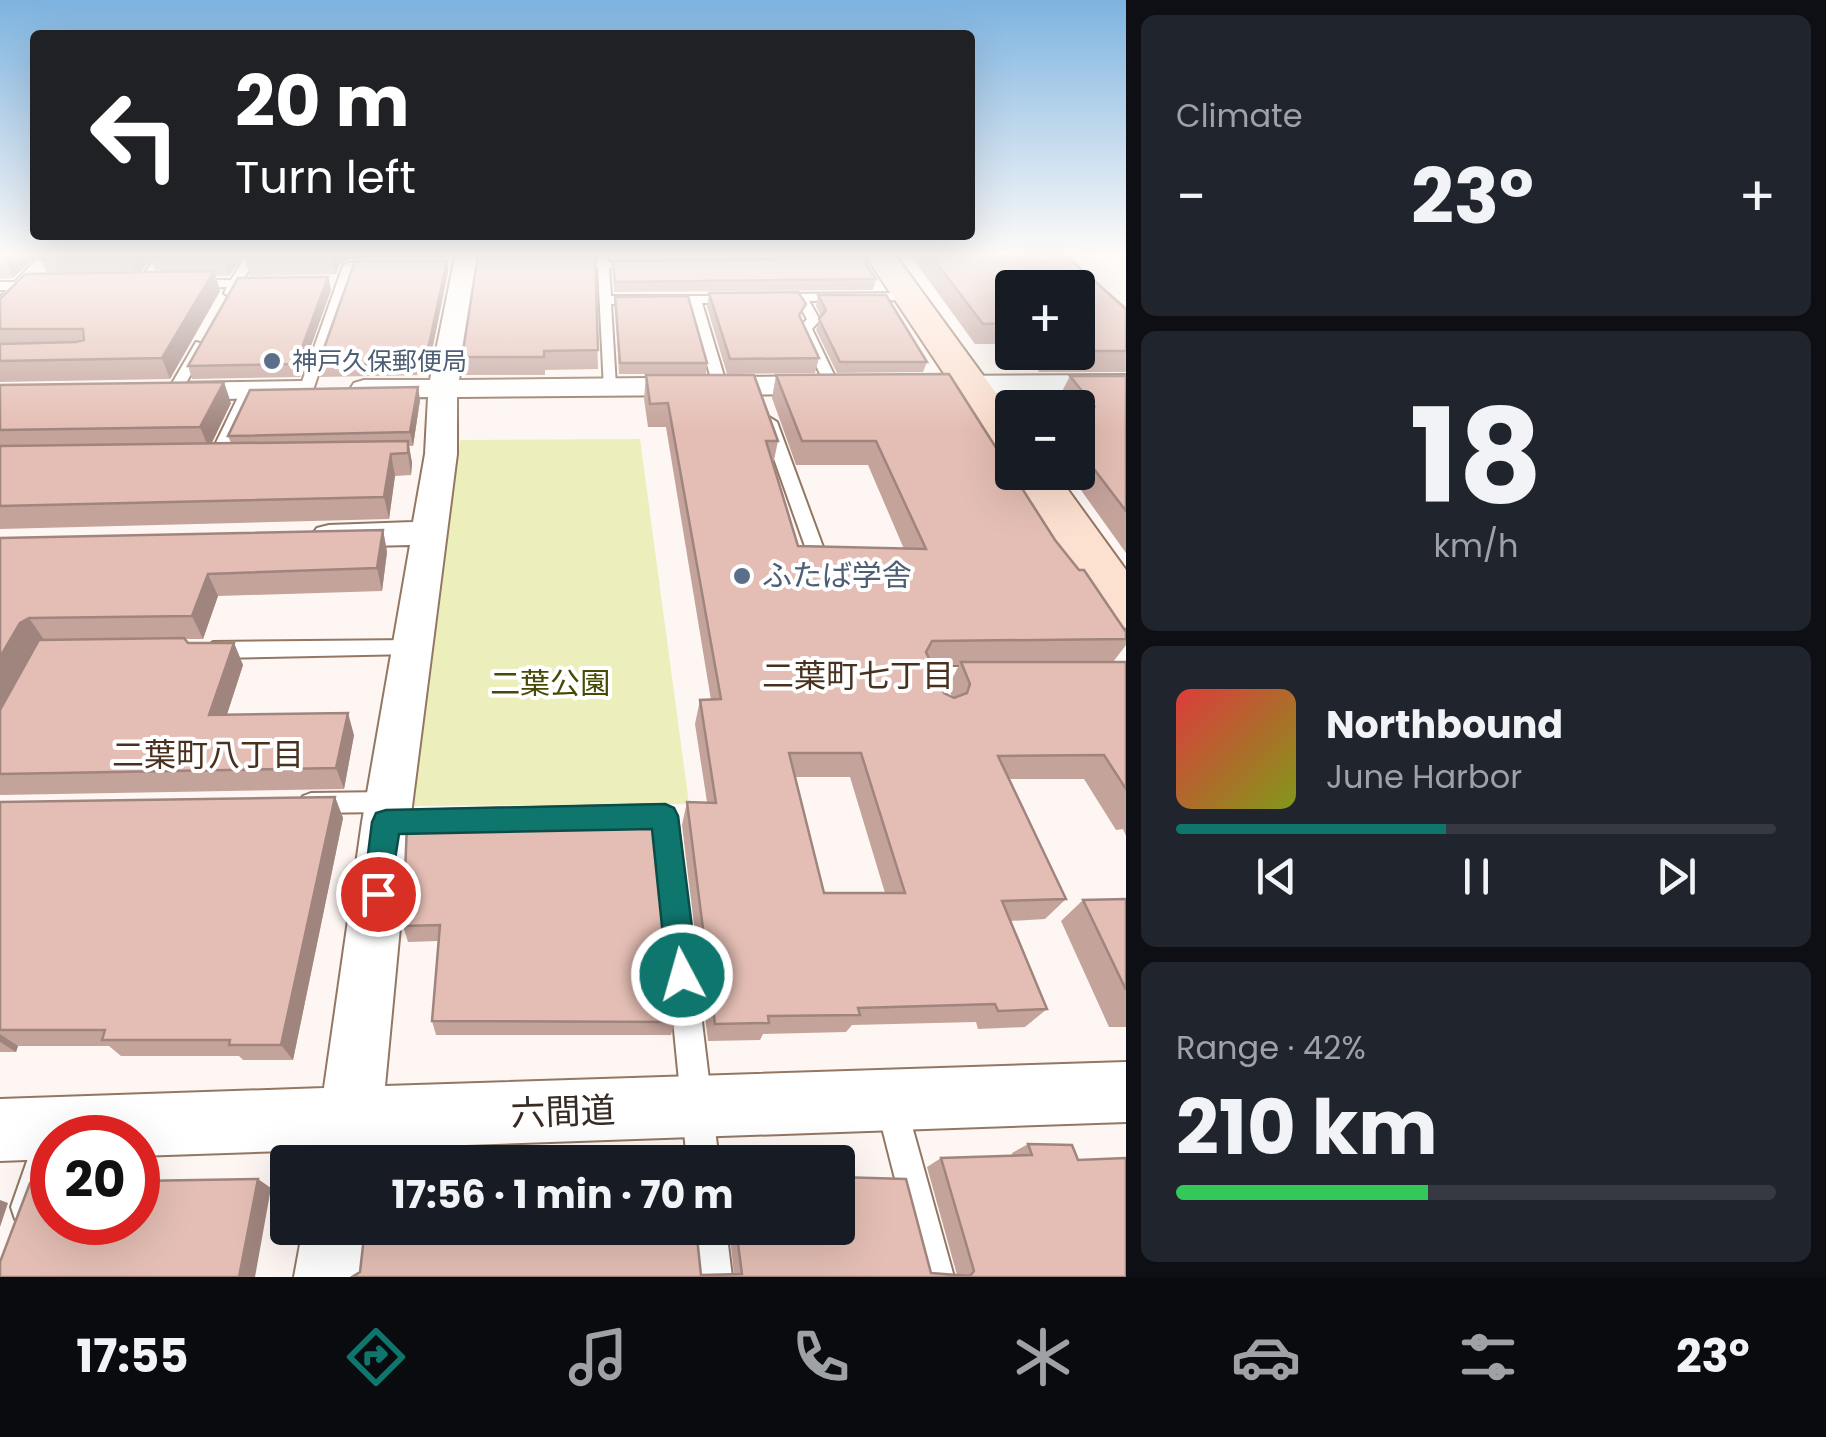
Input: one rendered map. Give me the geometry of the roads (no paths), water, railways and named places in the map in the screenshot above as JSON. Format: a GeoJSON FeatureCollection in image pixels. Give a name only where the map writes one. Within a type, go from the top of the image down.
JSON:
{"type":"FeatureCollection","features":[{"type":"Feature","properties":{"kind":"street"},"geometry":{"type":"LineString","coordinates":[[349,1140],[387,812],[430,533],[431,455],[457,312]]}},
{"type":"Feature","properties":{"kind":"street"},"geometry":{"type":"LineString","coordinates":[[920,312],[995,419]]}},
{"type":"Feature","properties":{"kind":"street"},"geometry":{"type":"LineString","coordinates":[[908,385],[1126,384]]}},
{"type":"Feature","properties":{"kind":"street"},"geometry":{"type":"LineString","coordinates":[[165,392],[842,385]]}},
{"type":"Feature","properties":{"kind":"street"},"geometry":{"type":"LineString","coordinates":[[1044,490],[1126,608]]}},
{"type":"Feature","properties":{"kind":"street"},"geometry":{"type":"LineString","coordinates":[[294,537],[430,533]]}},
{"type":"Feature","properties":{"kind":"street","name":"六間道"},"geometry":{"type":"LineString","coordinates":[[26,1129],[349,1140],[700,1135],[890,1101],[1126,1092]]}},
{"type":"Feature","properties":{"kind":"street"},"geometry":{"type":"LineString","coordinates":[[329,1277],[334,1245]]}},
{"type":"Feature","properties":{"kind":"lane"},"geometry":{"type":"LineString","coordinates":[[306,390],[331,312]]}},
{"type":"Feature","properties":{"kind":"lane"},"geometry":{"type":"LineString","coordinates":[[606,312],[609,386]]}},
{"type":"Feature","properties":{"kind":"lane"},"geometry":{"type":"LineString","coordinates":[[698,312],[720,386]]}},
{"type":"Feature","properties":{"kind":"lane"},"geometry":{"type":"LineString","coordinates":[[809,312],[814,320],[805,328],[842,385]]}},
{"type":"Feature","properties":{"kind":"lane"},"geometry":{"type":"LineString","coordinates":[[165,392],[207,334]]}},
{"type":"Feature","properties":{"kind":"lane"},"geometry":{"type":"LineString","coordinates":[[756,386],[821,566]]}},
{"type":"Feature","properties":{"kind":"lane"},"geometry":{"type":"LineString","coordinates":[[216,457],[248,391]]}},
{"type":"Feature","properties":{"kind":"lane"},"geometry":{"type":"LineString","coordinates":[[197,458],[235,457]]}},
{"type":"Feature","properties":{"kind":"lane"},"geometry":{"type":"LineString","coordinates":[[200,650],[413,647]]}},
{"type":"Feature","properties":{"kind":"lane"},"geometry":{"type":"LineString","coordinates":[[942,710],[928,675],[1007,675]]}},
{"type":"Feature","properties":{"kind":"lane"},"geometry":{"type":"LineString","coordinates":[[292,804],[387,812],[665,816],[700,1135]]}},
{"type":"Feature","properties":{"kind":"lane"},"geometry":{"type":"LineString","coordinates":[[890,1101],[938,1277]]}},
{"type":"Feature","properties":{"kind":"lane"},"geometry":{"type":"LineString","coordinates":[[16,1242],[26,1129]]}},
{"type":"Feature","properties":{"kind":"lane"},"geometry":{"type":"LineString","coordinates":[[712,1245],[715,1277]]}},
{"type":"Feature","properties":{"kind":"place","name":"神戸久保郵便局"},"geometry":{"type":"Point","coordinates":[272,361]}},
{"type":"Feature","properties":{"kind":"place","name":"ふたば学舎"},"geometry":{"type":"Point","coordinates":[742,576]}},
{"type":"Feature","properties":{"kind":"district","name":"二葉町七丁目"},"geometry":{"type":"Point","coordinates":[858,676]}},
{"type":"Feature","properties":{"kind":"district","name":"二葉町八丁目"},"geometry":{"type":"Point","coordinates":[208,755]}},
{"type":"Feature","properties":{"kind":"park label","name":"二葉公園"},"geometry":{"type":"Point","coordinates":[550,684]}}]}
